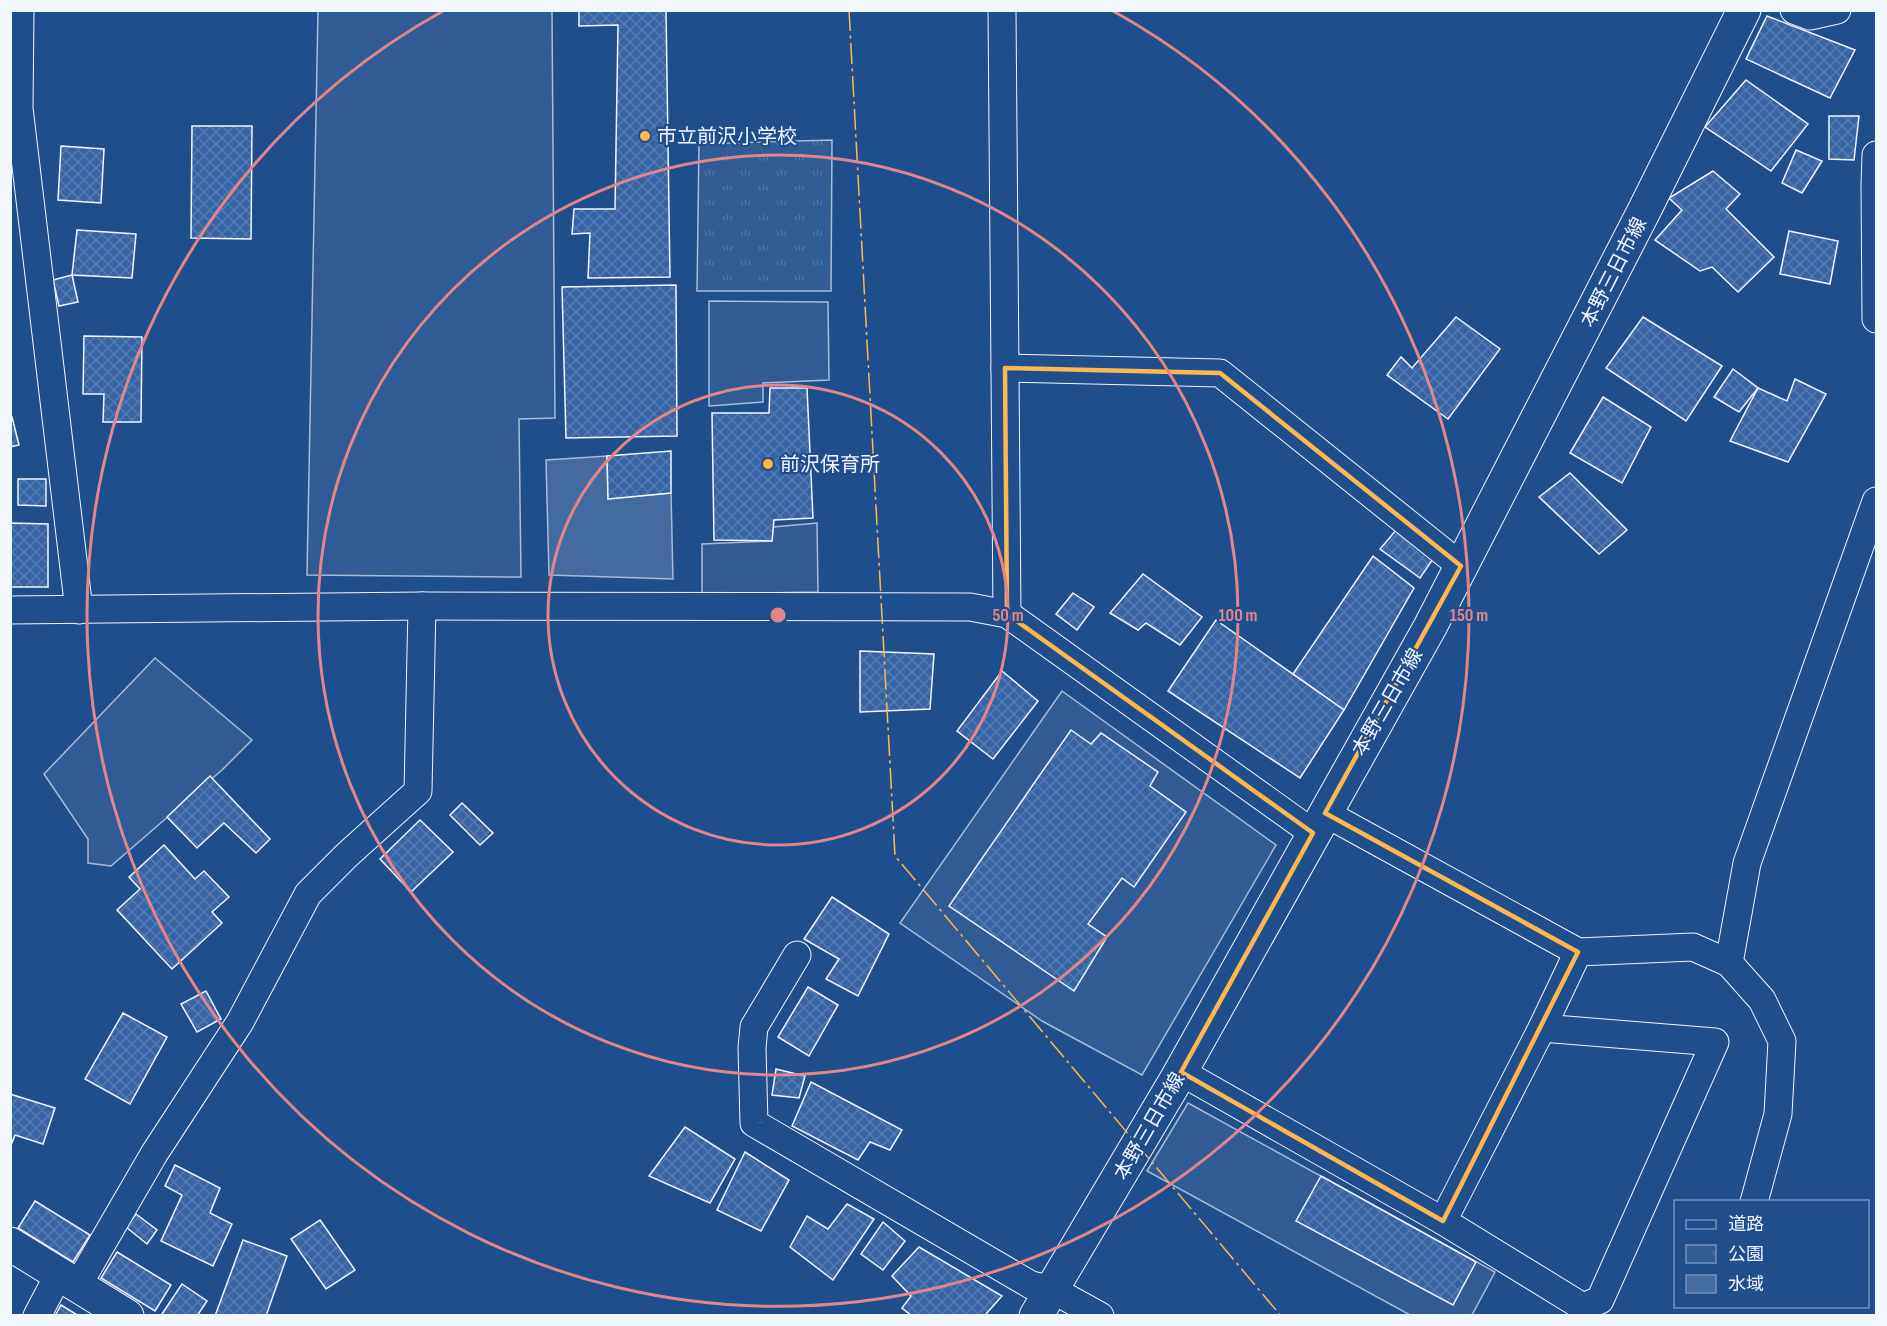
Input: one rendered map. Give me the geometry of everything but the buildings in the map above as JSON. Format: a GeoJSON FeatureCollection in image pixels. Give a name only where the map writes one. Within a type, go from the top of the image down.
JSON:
{"type":"FeatureCollection","features":[{"type":"Feature","properties":{"kind":"main road","name":"本野三日市線"},"geometry":{"type":"LineString","coordinates":[[1045,1303],[1180,1072],[1430,627],[1646,209],[1744,10]]}},
{"type":"Feature","properties":{"kind":"main road"},"geometry":{"type":"LineString","coordinates":[[10,1244],[127,1316]]}},
{"type":"Feature","properties":{"kind":"street"},"geometry":{"type":"LineString","coordinates":[[20,10],[19,108],[79,610]]}},
{"type":"Feature","properties":{"kind":"street"},"geometry":{"type":"LineString","coordinates":[[1002,10],[1007,614]]}},
{"type":"Feature","properties":{"kind":"street"},"geometry":{"type":"LineString","coordinates":[[1794,10],[1810,16],[1837,10]]}},
{"type":"Feature","properties":{"kind":"street"},"geometry":{"type":"LineString","coordinates":[[1876,154],[1876,319]]}},
{"type":"Feature","properties":{"kind":"street"},"geometry":{"type":"LineString","coordinates":[[1005,368],[1220,373],[1461,566]]}},
{"type":"Feature","properties":{"kind":"street"},"geometry":{"type":"LineString","coordinates":[[1729,963],[1747,863],[1876,501]]}},
{"type":"Feature","properties":{"kind":"street"},"geometry":{"type":"LineString","coordinates":[[37,1316],[68,1280],[240,1022],[308,894],[347,855],[418,791],[422,606]]}},
{"type":"Feature","properties":{"kind":"street"},"geometry":{"type":"LineString","coordinates":[[10,610],[422,606],[970,607],[1007,614],[1319,823],[1578,952],[1693,947],[1729,963],[1762,1000],[1782,1041],[1778,1114],[1755,1200]]}},
{"type":"Feature","properties":{"kind":"street"},"geometry":{"type":"LineString","coordinates":[[1443,1221],[1542,1028],[1578,952]]}},
{"type":"Feature","properties":{"kind":"street"},"geometry":{"type":"LineString","coordinates":[[797,955],[754,1027],[752,1048],[754,1123],[1031,1285],[1045,1303],[1100,1316]]}},
{"type":"Feature","properties":{"kind":"street"},"geometry":{"type":"LineString","coordinates":[[1180,1072],[1443,1221],[1583,1307],[1600,1300],[1715,1042],[1542,1028]]}},
{"type":"Feature","properties":{"kind":"highlighted area"},"geometry":{"type":"Polygon","coordinates":[[[1005,368],[1220,373],[1461,566],[1325,813],[1578,952],[1443,1221],[1181,1072],[1313,833],[1007,614],[1005,368]]]}},
{"type":"Feature","properties":{"kind":"green space"},"geometry":{"type":"Polygon","coordinates":[[[832,140],[831,291],[697,291],[699,144],[832,140]]]}},
{"type":"Feature","properties":{"kind":"shaded area"},"geometry":{"type":"Polygon","coordinates":[[[318,11],[552,11],[555,418],[519,419],[521,577],[307,575],[318,11]]]}},
{"type":"Feature","properties":{"kind":"shaded area"},"geometry":{"type":"Polygon","coordinates":[[[709,301],[828,302],[829,380],[763,383],[763,402],[709,406],[709,301]]]}},
{"type":"Feature","properties":{"kind":"shaded area"},"geometry":{"type":"Polygon","coordinates":[[[817,523],[818,592],[702,594],[702,544],[772,541],[773,527],[817,523]]]}},
{"type":"Feature","properties":{"kind":"shaded area"},"geometry":{"type":"Polygon","coordinates":[[[155,658],[252,740],[222,770],[111,866],[88,863],[88,839],[44,774],[155,658]]]}},
{"type":"Feature","properties":{"kind":"shaded area"},"geometry":{"type":"Polygon","coordinates":[[[1062,691],[1276,845],[1142,1075],[1042,1021],[900,923],[1062,691]]]}},
{"type":"Feature","properties":{"kind":"shaded area"},"geometry":{"type":"Polygon","coordinates":[[[1188,1103],[1495,1272],[1472,1315],[1410,1315],[1147,1171],[1188,1103]]]}},
{"type":"Feature","properties":{"kind":"water"},"geometry":{"type":"Polygon","coordinates":[[[607,456],[608,499],[671,493],[673,579],[549,575],[546,460],[607,456]]]}},
{"type":"Feature","properties":{"kind":"power"},"geometry":{"type":"LineString","coordinates":[[849,10],[895,856],[1281,1316]]}},
{"type":"Feature","properties":{"kind":"place","name":"市立前沢小学校"},"geometry":{"type":"Point","coordinates":[645,136]}},
{"type":"Feature","properties":{"kind":"place","name":"前沢保育所"},"geometry":{"type":"Point","coordinates":[768,464]}}]}
